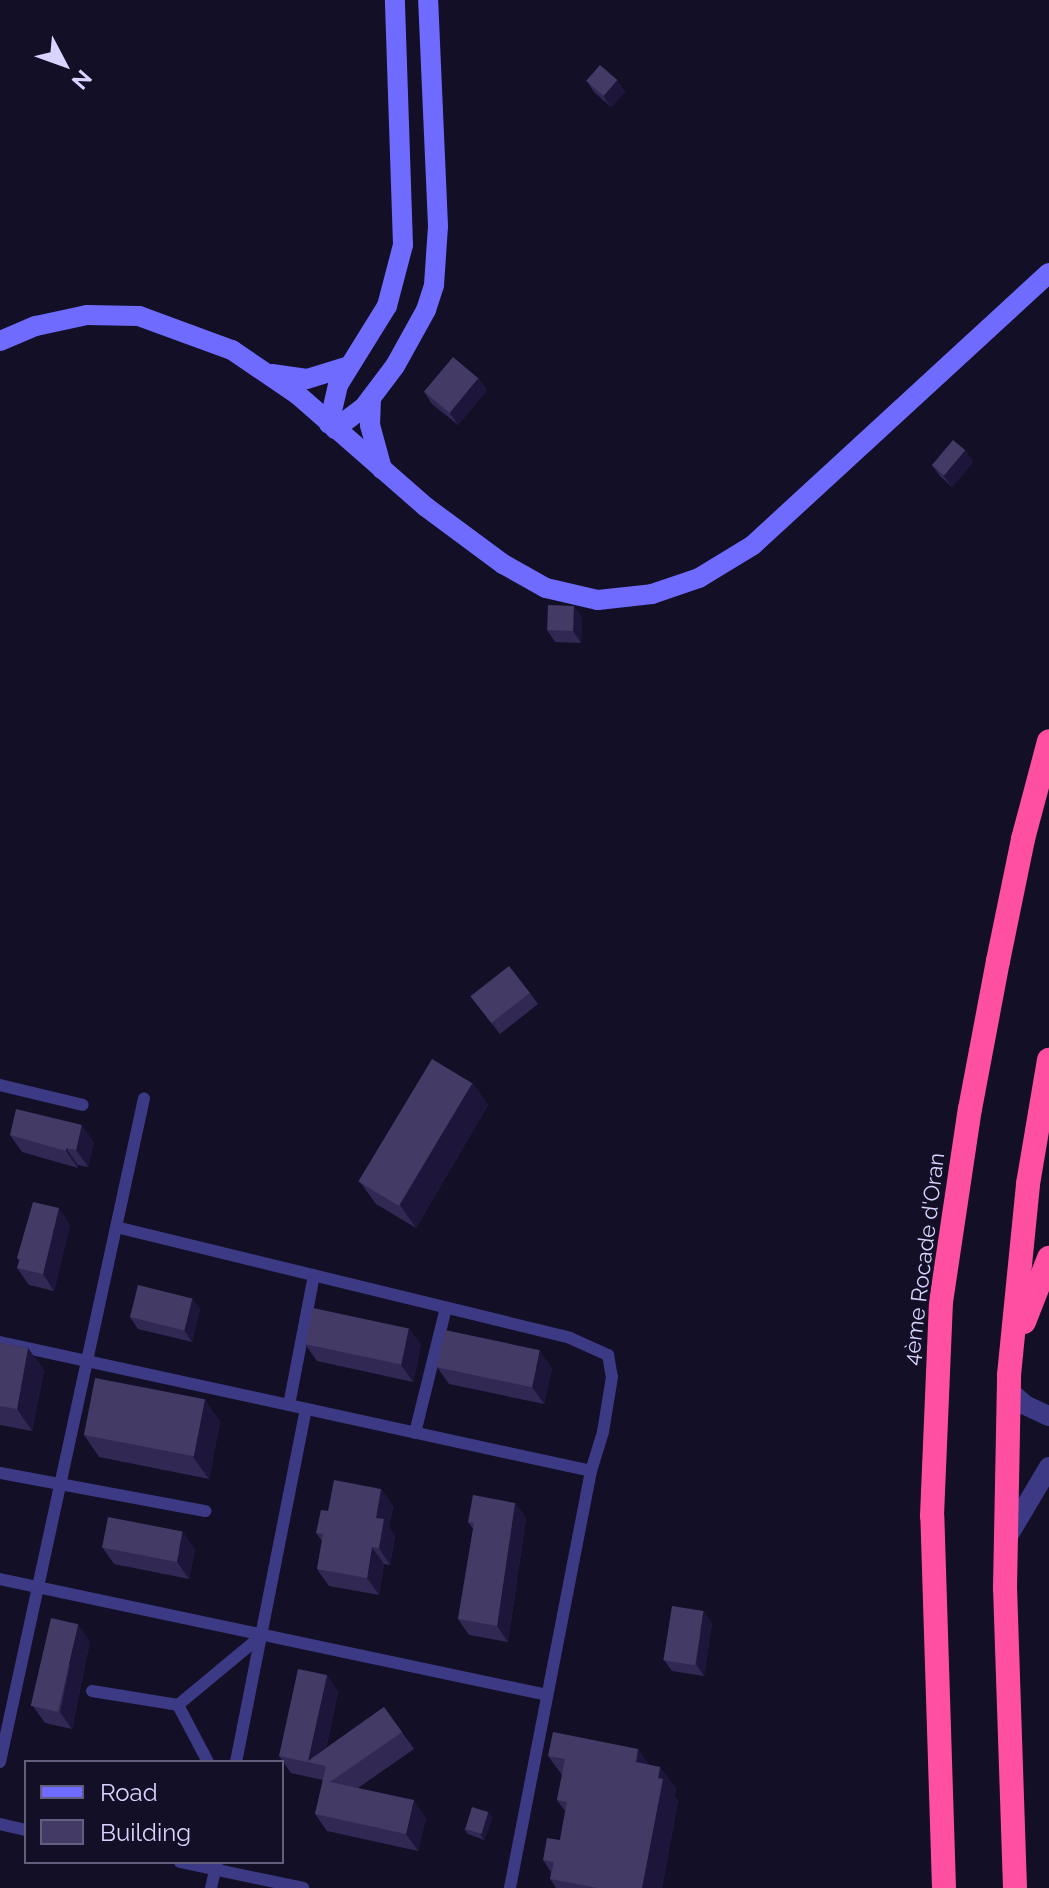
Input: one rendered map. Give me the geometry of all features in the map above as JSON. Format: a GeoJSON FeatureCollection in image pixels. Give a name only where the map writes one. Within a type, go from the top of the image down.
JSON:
{"type":"FeatureCollection","features":[{"type":"Feature","properties":{"kind":"highway","name":"4ème Rocade d'Oran"},"geometry":{"type":"LineString","coordinates":[[944,1888],[932,1516],[941,1302],[970,1109],[998,961],[1023,839],[1049,741]]}},
{"type":"Feature","properties":{"kind":"highway"},"geometry":{"type":"LineString","coordinates":[[1015,1888],[1005,1541],[1009,1383],[1028,1184],[1049,1060]]}},
{"type":"Feature","properties":{"kind":"highway"},"geometry":{"type":"LineString","coordinates":[[1009,1383],[1030,1301],[1049,1258]]}},
{"type":"Feature","properties":{"kind":"main road"},"geometry":{"type":"LineString","coordinates":[[332,426],[334,395],[387,306],[403,245],[395,0]]}},
{"type":"Feature","properties":{"kind":"main road"},"geometry":{"type":"LineString","coordinates":[[332,426],[371,398],[395,366],[426,310],[437,261],[428,0]]}},
{"type":"Feature","properties":{"kind":"main road"},"geometry":{"type":"LineString","coordinates":[[0,341],[36,326],[87,315],[139,316],[232,350],[332,426],[469,540],[546,588],[598,600],[652,594],[699,578],[753,545],[1049,273]]}},
{"type":"Feature","properties":{"kind":"main road"},"geometry":{"type":"LineString","coordinates":[[264,372],[307,379],[349,366]]}},
{"type":"Feature","properties":{"kind":"main road"},"geometry":{"type":"LineString","coordinates":[[371,398],[372,439],[382,469]]}},
{"type":"Feature","properties":{"kind":"street"},"geometry":{"type":"LineString","coordinates":[[1009,1383],[1025,1405],[1049,1416]]}},
{"type":"Feature","properties":{"kind":"street"},"geometry":{"type":"LineString","coordinates":[[1005,1541],[1049,1467]]}},
{"type":"Feature","properties":{"kind":"lane"},"geometry":{"type":"LineString","coordinates":[[0,1085],[83,1105]]}},
{"type":"Feature","properties":{"kind":"lane"},"geometry":{"type":"LineString","coordinates":[[0,1762],[144,1098]]}},
{"type":"Feature","properties":{"kind":"lane"},"geometry":{"type":"LineString","coordinates":[[116,1227],[570,1338],[608,1355],[612,1377],[603,1432],[591,1471],[510,1888]]}},
{"type":"Feature","properties":{"kind":"lane"},"geometry":{"type":"LineString","coordinates":[[289,1405],[314,1275]]}},
{"type":"Feature","properties":{"kind":"lane"},"geometry":{"type":"LineString","coordinates":[[415,1433],[446,1308]]}},
{"type":"Feature","properties":{"kind":"lane"},"geometry":{"type":"LineString","coordinates":[[0,1342],[591,1471]]}},
{"type":"Feature","properties":{"kind":"lane"},"geometry":{"type":"LineString","coordinates":[[236,1760],[306,1409]]}},
{"type":"Feature","properties":{"kind":"lane"},"geometry":{"type":"LineString","coordinates":[[0,1473],[60,1481],[206,1511]]}},
{"type":"Feature","properties":{"kind":"lane"},"geometry":{"type":"LineString","coordinates":[[0,1579],[547,1695]]}},
{"type":"Feature","properties":{"kind":"lane"},"geometry":{"type":"LineString","coordinates":[[92,1691],[178,1705],[261,1636]]}},
{"type":"Feature","properties":{"kind":"lane"},"geometry":{"type":"LineString","coordinates":[[178,1705],[207,1760]]}},
{"type":"Feature","properties":{"kind":"lane"},"geometry":{"type":"LineString","coordinates":[[0,1824],[24,1830]]}},
{"type":"Feature","properties":{"kind":"lane"},"geometry":{"type":"LineString","coordinates":[[211,1888],[216,1866],[303,1888]]}},
{"type":"Feature","properties":{"kind":"building"},"geometry":{"type":"Polygon","coordinates":[[[600,65],[617,80],[604,96],[586,81],[600,65]]]}},
{"type":"Feature","properties":{"kind":"building"},"geometry":{"type":"Polygon","coordinates":[[[453,357],[478,378],[449,413],[424,391],[453,357]]]}},
{"type":"Feature","properties":{"kind":"building"},"geometry":{"type":"Polygon","coordinates":[[[953,440],[965,450],[944,476],[932,465],[953,440]]]}},
{"type":"Feature","properties":{"kind":"building"},"geometry":{"type":"Polygon","coordinates":[[[548,605],[574,606],[573,631],[547,630],[548,605]]]}},
{"type":"Feature","properties":{"kind":"building"},"geometry":{"type":"Polygon","coordinates":[[[509,966],[530,993],[491,1023],[470,996],[509,966]]]}},
{"type":"Feature","properties":{"kind":"building"},"geometry":{"type":"Polygon","coordinates":[[[432,1059],[472,1083],[399,1206],[358,1182],[432,1059]]]}},
{"type":"Feature","properties":{"kind":"building"},"geometry":{"type":"Polygon","coordinates":[[[16,1109],[82,1125],[76,1150],[66,1148],[66,1151],[10,1135],[16,1109]]]}},
{"type":"Feature","properties":{"kind":"building"},"geometry":{"type":"Polygon","coordinates":[[[33,1202],[59,1208],[43,1274],[17,1268],[33,1202]]]}},
{"type":"Feature","properties":{"kind":"building"},"geometry":{"type":"Polygon","coordinates":[[[138,1285],[192,1299],[184,1331],[130,1317],[138,1285]]]}},
{"type":"Feature","properties":{"kind":"building"},"geometry":{"type":"Polygon","coordinates":[[[313,1308],[409,1328],[401,1365],[305,1344],[313,1308]]]}},
{"type":"Feature","properties":{"kind":"building"},"geometry":{"type":"Polygon","coordinates":[[[445,1330],[540,1350],[532,1387],[437,1367],[445,1330]]]}},
{"type":"Feature","properties":{"kind":"building"},"geometry":{"type":"Polygon","coordinates":[[[0,1343],[28,1348],[17,1409],[0,1406],[0,1343]]]}},
{"type":"Feature","properties":{"kind":"building"},"geometry":{"type":"Polygon","coordinates":[[[95,1378],[205,1399],[194,1456],[84,1435],[95,1378]]]}},
{"type":"Feature","properties":{"kind":"building"},"geometry":{"type":"Polygon","coordinates":[[[334,1480],[381,1489],[376,1518],[384,1519],[379,1548],[372,1547],[367,1578],[317,1569],[323,1534],[316,1533],[321,1510],[328,1511],[334,1480]]]}},
{"type":"Feature","properties":{"kind":"building"},"geometry":{"type":"Polygon","coordinates":[[[473,1495],[515,1503],[497,1626],[458,1619],[474,1523],[468,1522],[473,1495]]]}},
{"type":"Feature","properties":{"kind":"building"},"geometry":{"type":"Polygon","coordinates":[[[108,1517],[183,1532],[177,1562],[102,1547],[108,1517]]]}},
{"type":"Feature","properties":{"kind":"building"},"geometry":{"type":"Polygon","coordinates":[[[672,1606],[704,1611],[695,1665],[663,1660],[672,1606]]]}},
{"type":"Feature","properties":{"kind":"building"},"geometry":{"type":"Polygon","coordinates":[[[51,1618],[78,1624],[58,1712],[31,1706],[51,1618]]]}},
{"type":"Feature","properties":{"kind":"building"},"geometry":{"type":"Polygon","coordinates":[[[298,1669],[327,1675],[308,1761],[384,1707],[402,1732],[330,1782],[414,1800],[406,1834],[315,1814],[326,1766],[279,1756],[298,1669]]]}},
{"type":"Feature","properties":{"kind":"building"},"geometry":{"type":"Polygon","coordinates":[[[553,1732],[638,1749],[636,1762],[660,1767],[658,1778],[663,1779],[642,1888],[597,1888],[550,1879],[554,1862],[543,1860],[547,1838],[560,1840],[567,1802],[557,1800],[565,1759],[548,1756],[553,1732]]]}},
{"type":"Feature","properties":{"kind":"building"},"geometry":{"type":"Polygon","coordinates":[[[472,1807],[488,1812],[482,1834],[465,1829],[472,1807]]]}}]}
